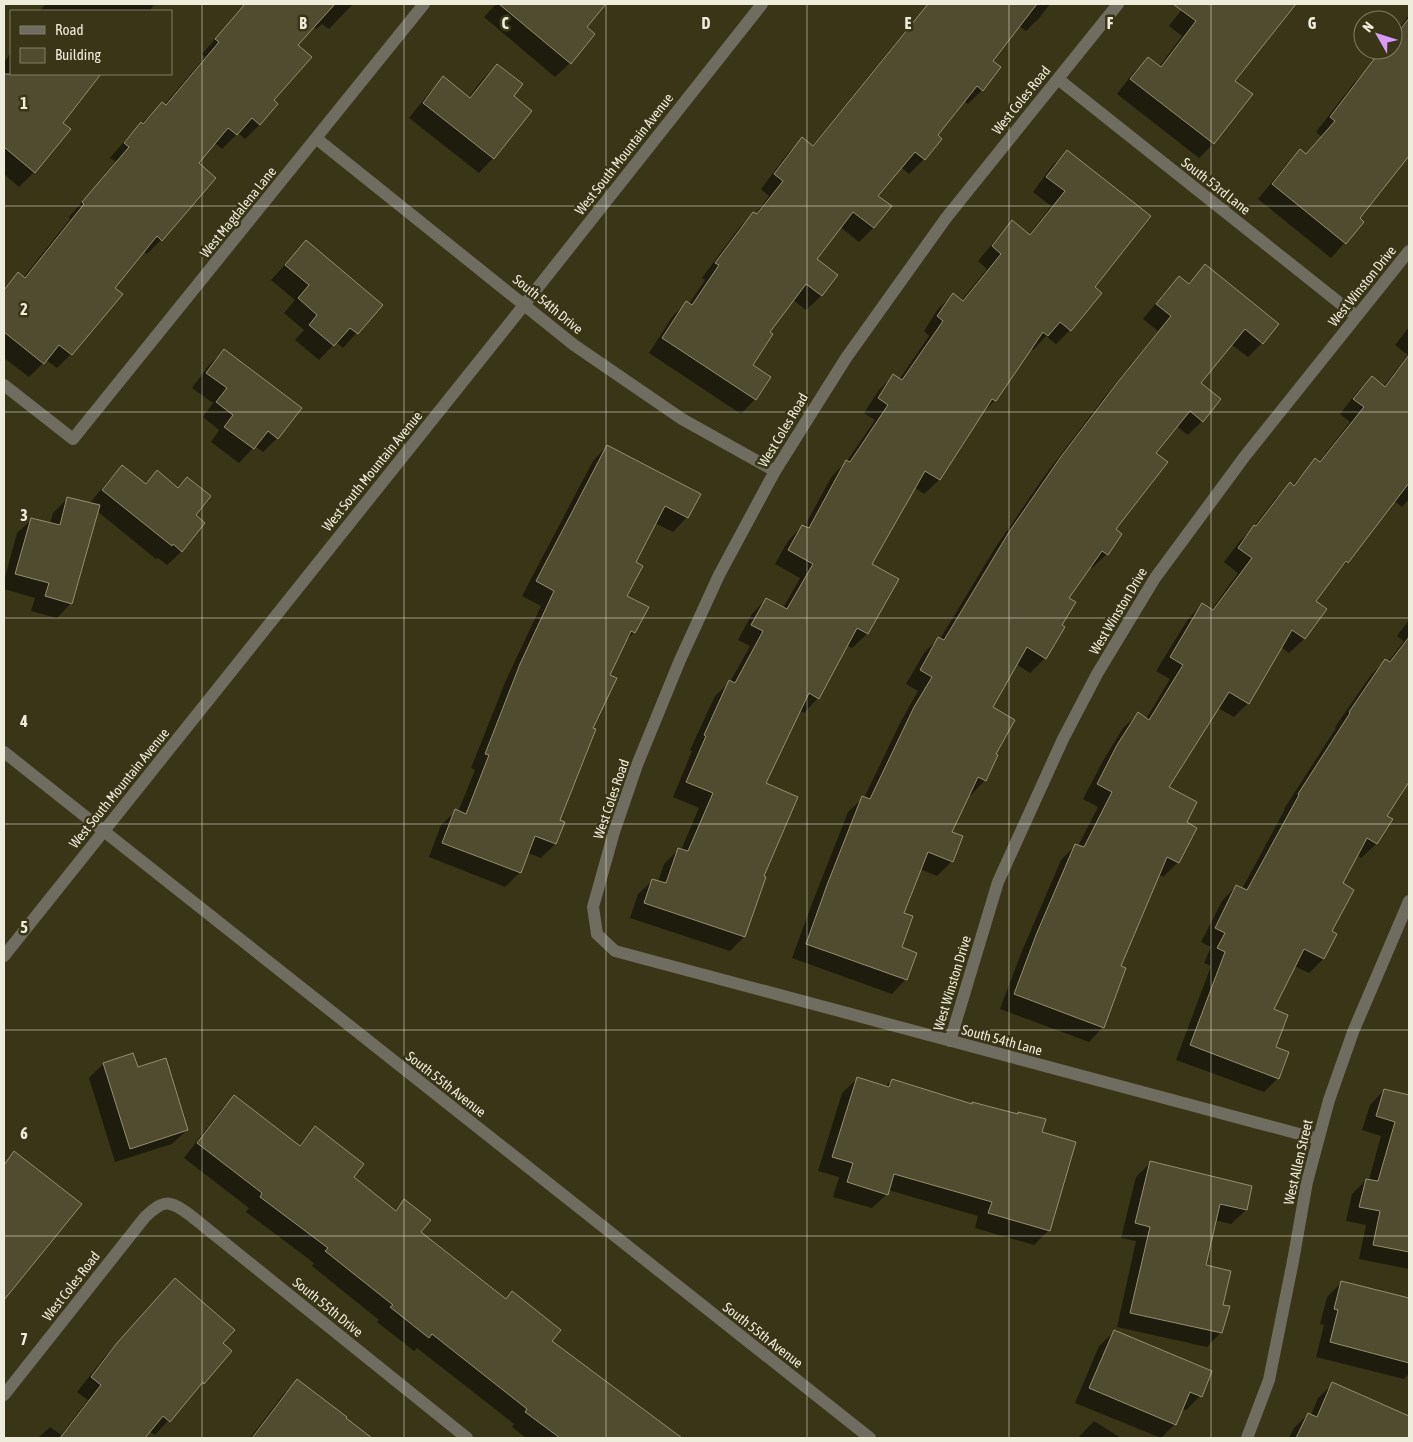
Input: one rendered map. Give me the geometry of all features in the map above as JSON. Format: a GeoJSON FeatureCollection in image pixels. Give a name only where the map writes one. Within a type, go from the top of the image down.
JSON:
{"type":"FeatureCollection","features":[{"type":"Feature","properties":{"kind":"street","name":"West Magdalena Lane"},"geometry":{"type":"LineString","coordinates":[[4,385],[73,439],[317,139],[424,4]]}},
{"type":"Feature","properties":{"kind":"street","name":"West South Mountain Avenue"},"geometry":{"type":"LineString","coordinates":[[4,956],[762,4]]}},
{"type":"Feature","properties":{"kind":"street","name":"West Coles Road"},"geometry":{"type":"LineString","coordinates":[[597,934],[593,907],[614,832],[637,765],[680,660],[716,584],[775,471],[841,366],[946,218],[1118,4]]}},
{"type":"Feature","properties":{"kind":"street","name":"South 53rd Lane"},"geometry":{"type":"LineString","coordinates":[[1058,79],[1356,316]]}},
{"type":"Feature","properties":{"kind":"street","name":"South 54th Drive"},"geometry":{"type":"LineString","coordinates":[[317,139],[574,345],[682,419],[775,471]]}},
{"type":"Feature","properties":{"kind":"street","name":"West Winston Drive"},"geometry":{"type":"LineString","coordinates":[[950,1041],[998,882],[1063,739],[1097,674],[1155,578],[1245,456],[1409,251]]}},
{"type":"Feature","properties":{"kind":"street","name":"South 55th Avenue"},"geometry":{"type":"LineString","coordinates":[[4,752],[870,1438]]}},
{"type":"Feature","properties":{"kind":"street","name":"West Allen Street"},"geometry":{"type":"LineString","coordinates":[[1248,1438],[1269,1380],[1307,1182],[1329,1100],[1353,1032],[1409,901]]}},
{"type":"Feature","properties":{"kind":"street","name":"South 54th Lane"},"geometry":{"type":"LineString","coordinates":[[597,934],[615,951],[1318,1139]]}},
{"type":"Feature","properties":{"kind":"street","name":"West Coles Road"},"geometry":{"type":"LineString","coordinates":[[4,1395],[145,1217],[160,1204],[168,1202]]}},
{"type":"Feature","properties":{"kind":"street","name":"South 55th Drive"},"geometry":{"type":"LineString","coordinates":[[168,1202],[190,1215],[466,1438]]}},
{"type":"Feature","properties":{"kind":"building"},"geometry":{"type":"Polygon","coordinates":[[[245,4],[335,4],[298,45],[312,57],[274,100],[278,104],[260,125],[252,118],[237,135],[228,128],[199,163],[216,178],[162,241],[157,236],[115,288],[123,294],[72,355],[59,345],[44,364],[4,332],[4,290],[18,272],[25,278],[84,204],[82,202],[129,147],[124,143],[141,122],[143,124],[162,102],[166,105],[219,42],[215,39],[245,4]]]}},
{"type":"Feature","properties":{"kind":"building"},"geometry":{"type":"Polygon","coordinates":[[[499,4],[606,4],[587,27],[595,34],[571,64],[499,4]]]}},
{"type":"Feature","properties":{"kind":"building"},"geometry":{"type":"Polygon","coordinates":[[[928,4],[1037,4],[993,61],[1001,67],[983,91],[977,86],[938,135],[942,139],[925,160],[915,152],[878,196],[892,206],[874,228],[853,212],[817,259],[838,275],[822,296],[806,284],[770,332],[773,334],[753,365],[771,377],[756,400],[662,338],[686,301],[692,305],[719,265],[715,263],[753,212],[757,214],[783,181],[774,174],[802,137],[813,146],[928,4]]]}},
{"type":"Feature","properties":{"kind":"building"},"geometry":{"type":"Polygon","coordinates":[[[1173,4],[1296,4],[1235,81],[1253,94],[1214,144],[1130,79],[1148,57],[1161,67],[1196,21],[1173,4]]]}},
{"type":"Feature","properties":{"kind":"building"},"geometry":{"type":"Polygon","coordinates":[[[1409,18],[1409,156],[1360,218],[1364,222],[1346,244],[1272,184],[1300,149],[1306,154],[1335,121],[1330,117],[1373,60],[1403,60],[1403,26],[1409,18]]]}},
{"type":"Feature","properties":{"kind":"building"},"geometry":{"type":"Polygon","coordinates":[[[497,64],[523,84],[514,96],[532,111],[494,159],[423,103],[443,76],[470,98],[497,64]]]}},
{"type":"Feature","properties":{"kind":"building"},"geometry":{"type":"Polygon","coordinates":[[[4,74],[100,75],[63,123],[71,129],[35,173],[4,147],[4,74]]]}},
{"type":"Feature","properties":{"kind":"building"},"geometry":{"type":"Polygon","coordinates":[[[1067,150],[1151,216],[1095,287],[1102,293],[1071,331],[1060,322],[1048,336],[1043,332],[996,401],[992,399],[940,480],[925,471],[872,564],[899,579],[868,634],[857,628],[819,699],[809,693],[766,783],[798,797],[764,876],[766,877],[745,937],[644,903],[652,879],[666,883],[678,848],[688,851],[713,793],[686,782],[706,736],[704,735],[729,680],[735,683],[763,631],[751,625],[766,598],[787,609],[813,564],[788,550],[802,525],[809,528],[846,460],[850,462],[888,405],[878,398],[893,374],[902,380],[943,321],[937,316],[953,293],[963,301],[1001,254],[992,246],[1012,220],[1030,235],[1065,191],[1046,177],[1067,150]]]}},
{"type":"Feature","properties":{"kind":"building"},"geometry":{"type":"Polygon","coordinates":[[[306,240],[383,305],[358,334],[350,328],[334,346],[309,325],[317,315],[298,298],[309,285],[285,265],[306,240]]]}},
{"type":"Feature","properties":{"kind":"building"},"geometry":{"type":"Polygon","coordinates":[[[1205,264],[1279,324],[1263,344],[1245,329],[1201,383],[1221,399],[1203,422],[1190,411],[1156,453],[1168,462],[1116,529],[1122,534],[1108,555],[1102,551],[1069,598],[1076,602],[1062,625],[1065,627],[1046,659],[1027,647],[993,707],[1015,720],[996,754],[998,755],[986,781],[978,777],[952,832],[963,836],[953,862],[928,852],[904,913],[913,916],[902,947],[917,953],[907,980],[806,944],[862,796],[870,799],[914,707],[932,677],[920,670],[938,637],[944,640],[1009,532],[1060,458],[1171,316],[1156,304],[1179,276],[1189,284],[1205,264]]]}},
{"type":"Feature","properties":{"kind":"building"},"geometry":{"type":"Polygon","coordinates":[[[224,349],[302,408],[278,439],[268,431],[254,449],[224,427],[233,415],[216,402],[227,388],[206,373],[224,349]]]}},
{"type":"Feature","properties":{"kind":"building"},"geometry":{"type":"Polygon","coordinates":[[[1409,355],[1409,483],[1348,563],[1346,561],[1316,601],[1327,609],[1305,639],[1292,630],[1249,704],[1229,692],[1169,787],[1197,802],[1187,822],[1197,828],[1179,863],[1167,857],[1121,966],[1126,968],[1104,1028],[1014,994],[1036,935],[1075,844],[1084,847],[1112,792],[1097,784],[1117,745],[1138,712],[1149,720],[1183,665],[1170,657],[1202,603],[1213,610],[1252,558],[1238,548],[1254,525],[1256,526],[1290,482],[1294,486],[1315,458],[1320,462],[1364,407],[1353,399],[1372,376],[1385,387],[1409,355]]]}},
{"type":"Feature","properties":{"kind":"building"},"geometry":{"type":"Polygon","coordinates":[[[607,445],[701,494],[688,518],[665,506],[636,562],[643,566],[627,596],[649,607],[635,633],[631,631],[610,675],[617,678],[593,728],[596,729],[560,820],[565,822],[556,844],[535,836],[521,873],[442,843],[455,809],[466,814],[489,755],[485,754],[520,664],[554,591],[536,581],[607,445]]]}},
{"type":"Feature","properties":{"kind":"building"},"geometry":{"type":"Polygon","coordinates":[[[122,465],[146,484],[157,470],[178,488],[187,477],[211,496],[196,515],[205,523],[182,552],[102,490],[122,465]]]}},
{"type":"Feature","properties":{"kind":"building"},"geometry":{"type":"Polygon","coordinates":[[[67,497],[100,505],[72,604],[45,596],[49,583],[15,574],[31,518],[60,525],[67,497]]]}},
{"type":"Feature","properties":{"kind":"building"},"geometry":{"type":"Polygon","coordinates":[[[1409,637],[1409,782],[1387,816],[1393,819],[1377,844],[1367,838],[1343,883],[1354,890],[1332,931],[1337,934],[1324,959],[1304,949],[1274,1009],[1288,1015],[1276,1047],[1289,1052],[1279,1079],[1190,1045],[1225,952],[1217,948],[1225,933],[1215,928],[1236,885],[1247,890],[1298,794],[1349,712],[1385,659],[1390,662],[1409,637]]]}},
{"type":"Feature","properties":{"kind":"building"},"geometry":{"type":"Polygon","coordinates":[[[133,1053],[138,1067],[166,1058],[188,1130],[130,1149],[103,1063],[133,1053]]]}},
{"type":"Feature","properties":{"kind":"building"},"geometry":{"type":"Polygon","coordinates":[[[857,1077],[889,1087],[892,1079],[972,1104],[972,1102],[1046,1119],[1042,1132],[1076,1142],[1050,1231],[988,1213],[992,1202],[894,1174],[888,1195],[847,1182],[853,1163],[832,1157],[857,1077]]]}},
{"type":"Feature","properties":{"kind":"building"},"geometry":{"type":"Polygon","coordinates":[[[1384,1089],[1409,1095],[1409,1252],[1373,1245],[1380,1211],[1359,1207],[1366,1179],[1378,1181],[1395,1122],[1376,1116],[1384,1089]]]}},
{"type":"Feature","properties":{"kind":"building"},"geometry":{"type":"Polygon","coordinates":[[[234,1095],[300,1146],[315,1126],[364,1164],[354,1177],[396,1211],[404,1199],[431,1220],[421,1232],[506,1299],[512,1291],[561,1330],[552,1341],[682,1438],[560,1438],[525,1412],[527,1409],[432,1334],[429,1338],[390,1307],[393,1305],[325,1251],[328,1248],[260,1197],[262,1193],[197,1143],[234,1095]]]}},
{"type":"Feature","properties":{"kind":"building"},"geometry":{"type":"Polygon","coordinates":[[[14,1151],[82,1204],[4,1300],[4,1165],[14,1151]]]}},
{"type":"Feature","properties":{"kind":"building"},"geometry":{"type":"Polygon","coordinates":[[[1150,1161],[1252,1186],[1247,1210],[1220,1204],[1206,1265],[1231,1271],[1223,1305],[1230,1306],[1222,1333],[1130,1313],[1150,1227],[1135,1223],[1150,1161]]]}},
{"type":"Feature","properties":{"kind":"building"},"geometry":{"type":"Polygon","coordinates":[[[175,1278],[235,1330],[223,1343],[232,1351],[170,1422],[163,1416],[145,1438],[60,1438],[101,1385],[91,1377],[117,1343],[175,1278]]]}},
{"type":"Feature","properties":{"kind":"building"},"geometry":{"type":"Polygon","coordinates":[[[1341,1281],[1409,1298],[1409,1363],[1330,1342],[1338,1310],[1334,1309],[1341,1281]]]}},
{"type":"Feature","properties":{"kind":"building"},"geometry":{"type":"Polygon","coordinates":[[[1114,1330],[1212,1371],[1202,1397],[1190,1392],[1176,1425],[1089,1388],[1114,1330]]]}},
{"type":"Feature","properties":{"kind":"building"},"geometry":{"type":"Polygon","coordinates":[[[297,1379],[347,1417],[372,1438],[252,1438],[297,1379]]]}},
{"type":"Feature","properties":{"kind":"building"},"geometry":{"type":"Polygon","coordinates":[[[1332,1382],[1409,1416],[1409,1438],[1296,1438],[1308,1413],[1317,1417],[1332,1382]]]}}]}
